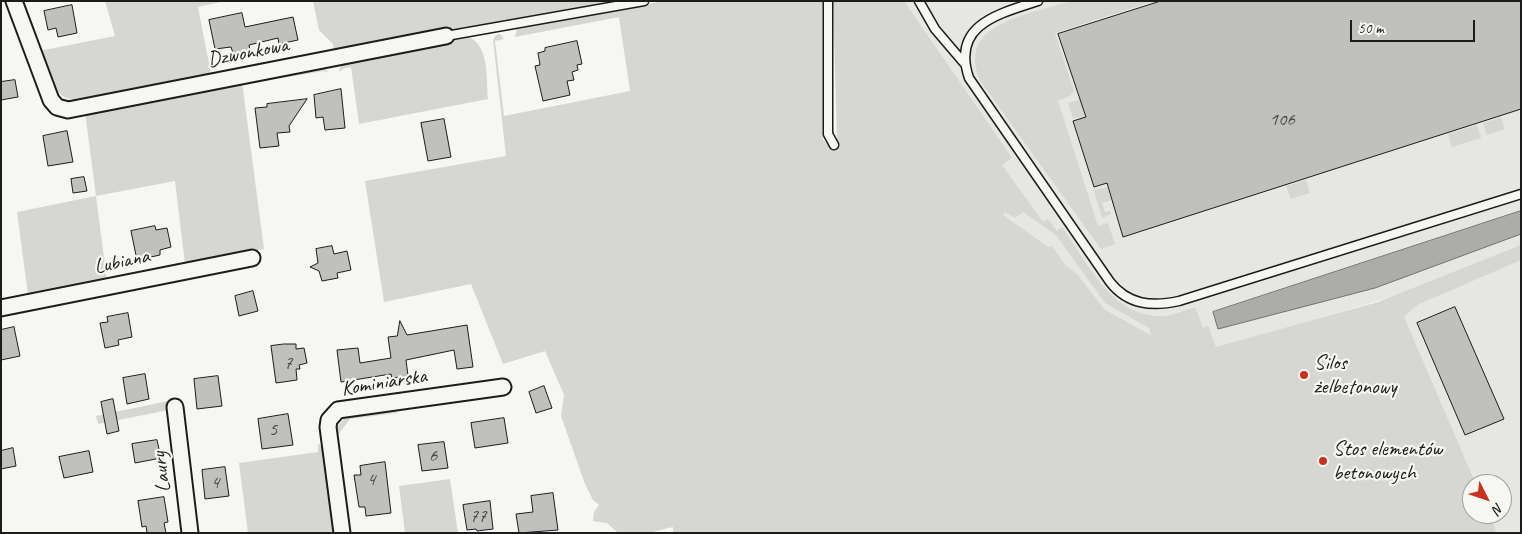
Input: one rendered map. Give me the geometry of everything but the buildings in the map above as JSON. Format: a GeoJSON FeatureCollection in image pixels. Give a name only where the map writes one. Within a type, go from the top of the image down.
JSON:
{"type":"FeatureCollection","features":[{"type":"Feature","properties":{"kind":"street","name":"Dzwonkowa"},"geometry":{"type":"LineString","coordinates":[[14,1],[37,67],[51,100],[57,107],[68,110],[446,36]]}},
{"type":"Feature","properties":{"kind":"street","name":"Lubiana"},"geometry":{"type":"LineString","coordinates":[[1,308],[252,258]]}},
{"type":"Feature","properties":{"kind":"street","name":"Kominiarska"},"geometry":{"type":"LineString","coordinates":[[342,533],[328,427],[332,414],[338,410],[503,387]]}},
{"type":"Feature","properties":{"kind":"street","name":"Laury"},"geometry":{"type":"LineString","coordinates":[[175,407],[190,533]]}},
{"type":"Feature","properties":{"kind":"lane"},"geometry":{"type":"LineString","coordinates":[[446,36],[644,1]]}},
{"type":"Feature","properties":{"kind":"lane"},"geometry":{"type":"LineString","coordinates":[[828,1],[828,134],[834,145]]}},
{"type":"Feature","properties":{"kind":"lane"},"geometry":{"type":"LineString","coordinates":[[919,1],[935,30],[964,63]]}},
{"type":"Feature","properties":{"kind":"lane"},"geometry":{"type":"LineString","coordinates":[[1038,1],[994,15],[979,26],[965,48],[964,63],[969,78],[1110,282],[1126,298],[1136,302],[1163,305],[1179,301],[1521,194]]}},
{"type":"Feature","properties":{"kind":"shaded area"},"geometry":{"type":"Polygon","coordinates":[[[105,1],[225,1],[198,7],[211,74],[233,70],[231,74],[85,100],[74,100],[58,93],[49,79],[39,51],[115,36],[105,1]]]}},
{"type":"Feature","properties":{"kind":"shaded area"},"geometry":{"type":"Polygon","coordinates":[[[313,1],[619,1],[334,52],[333,44],[319,30],[313,1]]]}},
{"type":"Feature","properties":{"kind":"shaded area"},"geometry":{"type":"Polygon","coordinates":[[[663,1],[823,1],[823,140],[833,149],[837,140],[833,1],[904,1],[1012,158],[1002,165],[1043,222],[1048,219],[1057,231],[1062,227],[1101,284],[1126,306],[1141,313],[1158,316],[1167,316],[1195,307],[1203,328],[1208,326],[1216,347],[1378,302],[1521,245],[1521,260],[1417,305],[1404,317],[1472,474],[1462,474],[1462,524],[1493,524],[1497,533],[673,533],[673,527],[648,533],[618,533],[607,523],[593,521],[594,512],[599,505],[593,500],[585,484],[561,416],[564,395],[545,351],[503,364],[471,284],[384,302],[365,181],[506,156],[493,40],[496,35],[500,34],[504,39],[495,41],[504,116],[630,91],[619,17],[515,37],[517,29],[663,1]],[[1005,212],[1003,215],[1048,247],[1052,246],[1066,266],[1077,274],[1104,309],[1151,335],[1149,328],[1105,303],[1056,235],[1023,212],[1015,218],[1005,212]]]}},
{"type":"Feature","properties":{"kind":"shaded area"},"geometry":{"type":"Polygon","coordinates":[[[833,1],[1521,1],[1521,533],[1497,533],[1493,524],[1512,524],[1512,474],[1472,474],[1394,296],[1191,357],[931,213],[834,16],[833,1]]]}},
{"type":"Feature","properties":{"kind":"shaded area"},"geometry":{"type":"Polygon","coordinates":[[[1071,1],[1154,1],[1055,33],[1074,91],[1070,96],[1058,101],[1098,226],[1108,223],[1115,244],[1101,249],[981,82],[975,62],[978,46],[987,34],[1001,24],[1071,1]]]}},
{"type":"Feature","properties":{"kind":"shaded area"},"geometry":{"type":"Polygon","coordinates":[[[469,37],[481,48],[484,56],[488,99],[359,124],[351,67],[339,72],[342,61],[469,37]]]}},
{"type":"Feature","properties":{"kind":"shaded area"},"geometry":{"type":"Polygon","coordinates":[[[321,65],[329,73],[324,71],[263,81],[263,76],[321,65]]]}},
{"type":"Feature","properties":{"kind":"shaded area"},"geometry":{"type":"Polygon","coordinates":[[[242,82],[264,249],[185,264],[175,181],[96,196],[85,112],[242,82]]]}},
{"type":"Feature","properties":{"kind":"shaded area"},"geometry":{"type":"Polygon","coordinates":[[[1080,99],[1085,117],[1073,118],[1068,103],[1080,99]]]}},
{"type":"Feature","properties":{"kind":"shaded area"},"geometry":{"type":"Polygon","coordinates":[[[1501,117],[1505,129],[1487,135],[1483,123],[1501,117]]]}},
{"type":"Feature","properties":{"kind":"shaded area"},"geometry":{"type":"Polygon","coordinates":[[[1477,125],[1481,138],[1452,147],[1448,134],[1477,125]]]}},
{"type":"Feature","properties":{"kind":"shaded area"},"geometry":{"type":"Polygon","coordinates":[[[1306,180],[1310,193],[1291,199],[1286,186],[1306,180]]]}},
{"type":"Feature","properties":{"kind":"shaded area"},"geometry":{"type":"Polygon","coordinates":[[[1093,187],[1095,190],[1107,187],[1111,200],[1102,203],[1105,212],[1110,211],[1111,214],[1102,218],[1093,187]]]}},
{"type":"Feature","properties":{"kind":"shaded area"},"geometry":{"type":"Polygon","coordinates":[[[96,196],[107,281],[11,299],[28,295],[17,212],[96,196]]]}},
{"type":"Feature","properties":{"kind":"shaded area"},"geometry":{"type":"Polygon","coordinates":[[[1521,211],[1521,234],[1375,288],[1218,329],[1213,312],[1521,211]]]}},
{"type":"Feature","properties":{"kind":"shaded area"},"geometry":{"type":"Polygon","coordinates":[[[168,401],[169,410],[98,424],[96,416],[168,401]]]}},
{"type":"Feature","properties":{"kind":"shaded area"},"geometry":{"type":"Polygon","coordinates":[[[395,410],[397,413],[350,419],[337,436],[334,430],[346,417],[395,410]]]}},
{"type":"Feature","properties":{"kind":"shaded area"},"geometry":{"type":"Polygon","coordinates":[[[318,443],[325,450],[336,533],[248,533],[239,463],[318,452],[318,443]]]}},
{"type":"Feature","properties":{"kind":"shaded area"},"geometry":{"type":"Polygon","coordinates":[[[450,479],[458,533],[405,533],[399,486],[450,479]]]}},
{"type":"Feature","properties":{"kind":"place","name":"Silos żelbetonowy"},"geometry":{"type":"Point","coordinates":[1304,375]}},
{"type":"Feature","properties":{"kind":"place","name":"Stos elementów betonowych"},"geometry":{"type":"Point","coordinates":[1323,461]}}]}
